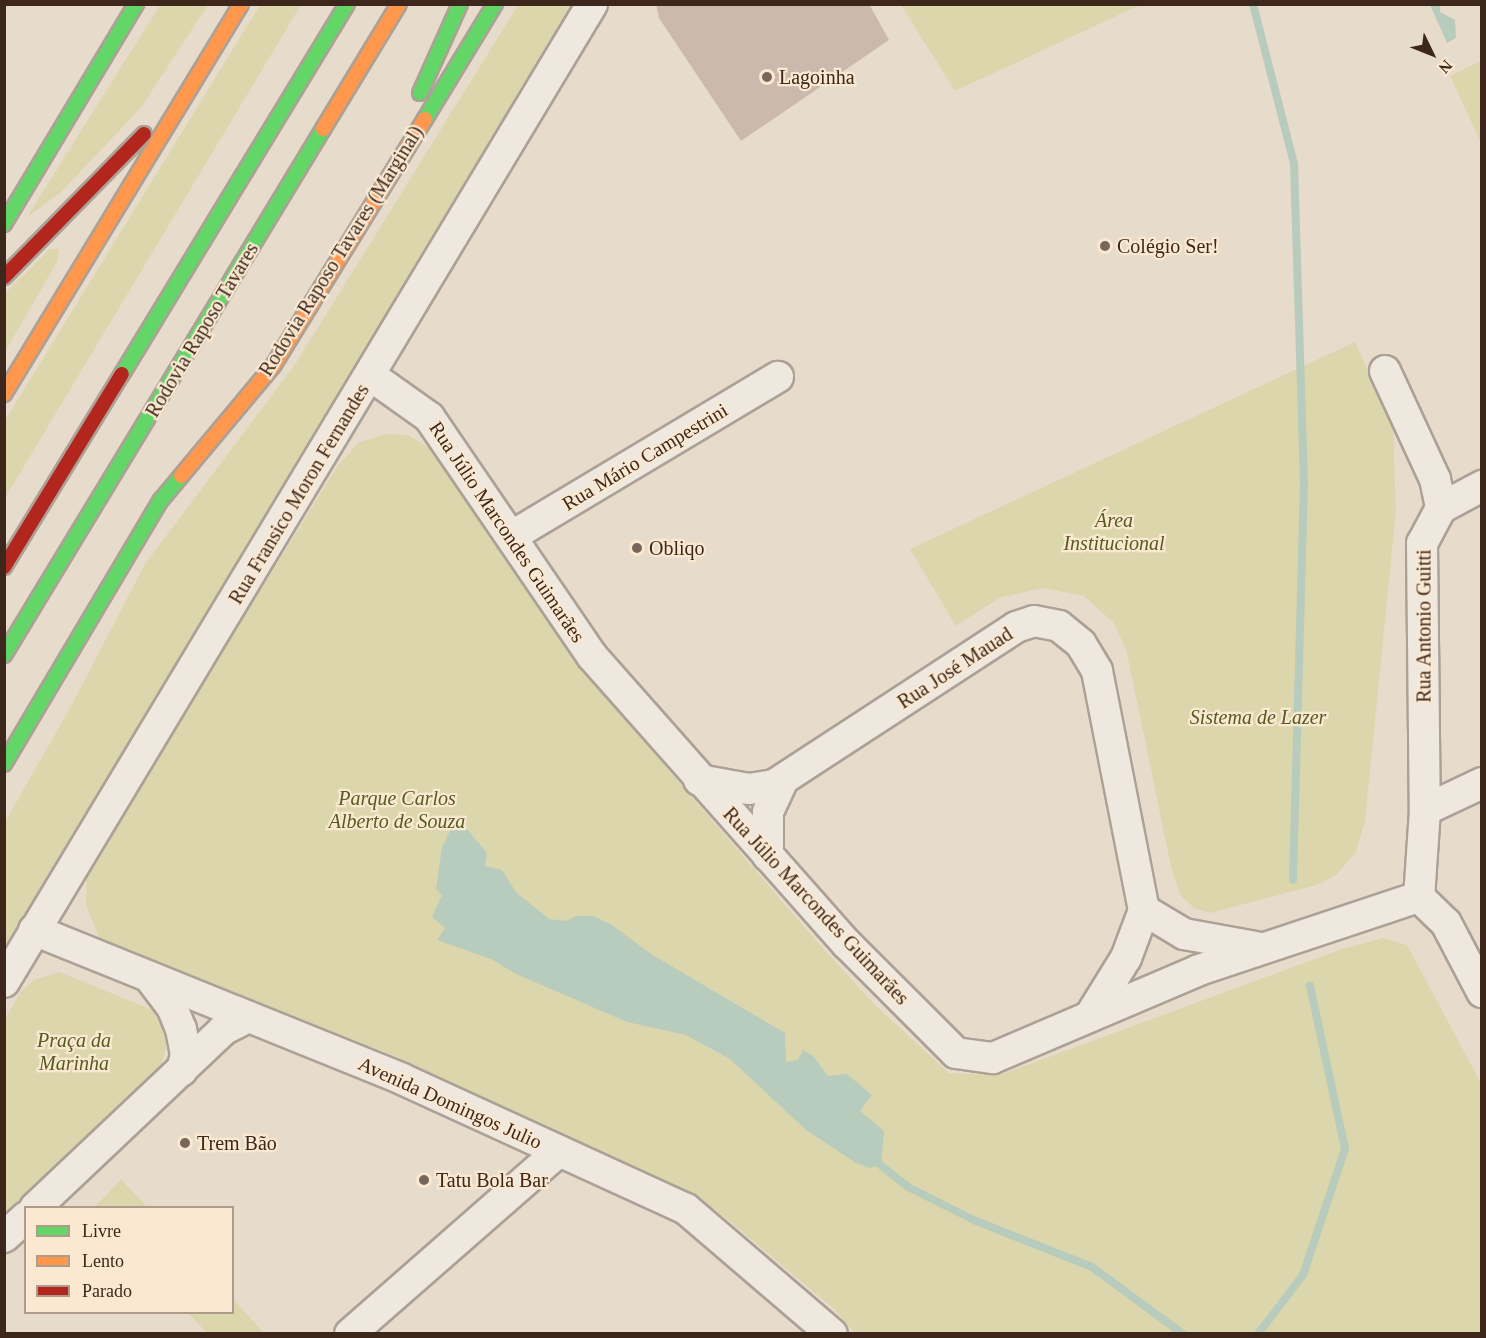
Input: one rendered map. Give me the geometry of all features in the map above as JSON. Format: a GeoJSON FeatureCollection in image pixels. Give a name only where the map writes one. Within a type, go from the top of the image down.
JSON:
{"type":"FeatureCollection","features":[{"type":"Feature","properties":{"kind":"main road"},"geometry":{"type":"LineString","coordinates":[[4,224],[136,4]]}},
{"type":"Feature","properties":{"kind":"main road"},"geometry":{"type":"LineString","coordinates":[[4,394],[241,4]]}},
{"type":"Feature","properties":{"kind":"main road"},"geometry":{"type":"LineString","coordinates":[[4,567],[347,4]]}},
{"type":"Feature","properties":{"kind":"main road","name":"Rodovia Raposo Tavares"},"geometry":{"type":"LineString","coordinates":[[4,655],[399,4]]}},
{"type":"Feature","properties":{"kind":"main road"},"geometry":{"type":"LineString","coordinates":[[373,202],[460,4]]}},
{"type":"Feature","properties":{"kind":"main road","name":"Rodovia Raposo Tavares (Marginal)"},"geometry":{"type":"LineString","coordinates":[[4,764],[161,500],[273,366],[495,4]]}},
{"type":"Feature","properties":{"kind":"main road"},"geometry":{"type":"LineString","coordinates":[[4,277],[109,174],[226,28]]}},
{"type":"Feature","properties":{"kind":"street","name":"Rua Fransico Moron Fernandes"},"geometry":{"type":"LineString","coordinates":[[4,982],[371,376],[592,4]]}},
{"type":"Feature","properties":{"kind":"street"},"geometry":{"type":"LineString","coordinates":[[1385,371],[1435,478],[1441,508],[1482,486]]}},
{"type":"Feature","properties":{"kind":"street","name":"Rua Júlio Marcondes Guimarães"},"geometry":{"type":"LineString","coordinates":[[371,376],[429,417],[592,656],[699,780],[847,944],[956,1053],[993,1058],[1090,1016],[1261,948],[1419,897]]}},
{"type":"Feature","properties":{"kind":"street","name":"Rua Mário Campestrini"},"geometry":{"type":"LineString","coordinates":[[512,536],[778,377]]}},
{"type":"Feature","properties":{"kind":"street","name":"Rua Antonio Guitti"},"geometry":{"type":"LineString","coordinates":[[1419,897],[1425,810],[1422,543],[1441,508]]}},
{"type":"Feature","properties":{"kind":"street","name":"Rua José Mauad"},"geometry":{"type":"LineString","coordinates":[[699,780],[758,790],[783,780],[1016,627],[1034,621],[1059,626],[1081,644],[1097,671],[1144,910]]}},
{"type":"Feature","properties":{"kind":"street"},"geometry":{"type":"LineString","coordinates":[[768,856],[768,812],[783,780]]}},
{"type":"Feature","properties":{"kind":"street"},"geometry":{"type":"LineString","coordinates":[[1425,810],[1482,783]]}},
{"type":"Feature","properties":{"kind":"street"},"geometry":{"type":"LineString","coordinates":[[1419,897],[1446,923],[1482,992]]}},
{"type":"Feature","properties":{"kind":"street"},"geometry":{"type":"LineString","coordinates":[[1090,1016],[1126,958],[1144,910],[1184,934],[1261,948]]}},
{"type":"Feature","properties":{"kind":"street","name":"Avenida Domingos Julio"},"geometry":{"type":"LineString","coordinates":[[34,930],[402,1079],[686,1209],[819,1329]]}},
{"type":"Feature","properties":{"kind":"street"},"geometry":{"type":"LineString","coordinates":[[149,977],[161,989],[181,1029],[186,1055],[182,1070]]}},
{"type":"Feature","properties":{"kind":"street"},"geometry":{"type":"LineString","coordinates":[[37,1206],[223,1030],[247,1018]]}},
{"type":"Feature","properties":{"kind":"street"},"geometry":{"type":"LineString","coordinates":[[350,1334],[559,1151]]}},
{"type":"Feature","properties":{"kind":"street"},"geometry":{"type":"LineString","coordinates":[[4,1237],[24,1219]]}},
{"type":"Feature","properties":{"kind":"green space"},"geometry":{"type":"Polygon","coordinates":[[[160,5],[208,5],[140,109],[60,193],[27,217],[160,5]]]}},
{"type":"Feature","properties":{"kind":"green space"},"geometry":{"type":"Polygon","coordinates":[[[260,5],[301,5],[5,498],[4,422],[260,5]]]}},
{"type":"Feature","properties":{"kind":"green space"},"geometry":{"type":"Polygon","coordinates":[[[518,5],[575,5],[5,952],[5,822],[69,710],[145,564],[296,363],[518,5]]]}},
{"type":"Feature","properties":{"kind":"green space"},"geometry":{"type":"Polygon","coordinates":[[[901,5],[1140,5],[955,91],[901,5]]]}},
{"type":"Feature","properties":{"kind":"green space"},"geometry":{"type":"Polygon","coordinates":[[[1481,61],[1481,143],[1450,76],[1481,61]]]}},
{"type":"Feature","properties":{"kind":"green space"},"geometry":{"type":"Polygon","coordinates":[[[50,249],[59,249],[58,260],[5,352],[5,293],[50,249]]]}},
{"type":"Feature","properties":{"kind":"green space","name":"Sistema de Lazer"},"geometry":{"type":"Polygon","coordinates":[[[1355,342],[1393,424],[1396,511],[1365,821],[1356,852],[1337,874],[1320,884],[1210,913],[1194,908],[1181,896],[1172,871],[1126,649],[1113,622],[1084,596],[1043,588],[999,598],[956,626],[910,549],[1355,342]]]}},
{"type":"Feature","properties":{"kind":"green space","name":"Parque Carlos Alberto de Souza"},"geometry":{"type":"Polygon","coordinates":[[[385,434],[408,435],[431,449],[575,662],[820,945],[875,1005],[949,1073],[1000,1075],[1342,949],[1383,938],[1407,945],[1481,1083],[1481,1333],[855,1333],[834,1309],[716,1210],[402,1059],[101,942],[86,905],[87,869],[337,467],[358,443],[385,434]]]}},
{"type":"Feature","properties":{"kind":"green space","name":"Praça da Marinha"},"geometry":{"type":"Polygon","coordinates":[[[59,972],[153,1010],[169,1037],[161,1066],[5,1215],[5,1019],[21,991],[34,980],[59,972]]]}},
{"type":"Feature","properties":{"kind":"green space"},"geometry":{"type":"Polygon","coordinates":[[[121,1179],[146,1206],[96,1206],[121,1179]]]}},
{"type":"Feature","properties":{"kind":"green space"},"geometry":{"type":"Polygon","coordinates":[[[234,1300],[264,1333],[207,1333],[189,1314],[234,1314],[234,1300]]]}},
{"type":"Feature","properties":{"kind":"shaded area"},"geometry":{"type":"Polygon","coordinates":[[[1430,5],[1440,5],[1440,12],[1455,20],[1456,38],[1447,43],[1430,5]]]}},
{"type":"Feature","properties":{"kind":"shaded area"},"geometry":{"type":"Polygon","coordinates":[[[457,817],[487,853],[485,866],[502,870],[516,892],[549,919],[566,921],[576,916],[593,916],[612,925],[651,954],[785,1033],[786,1062],[798,1060],[803,1050],[813,1056],[828,1076],[847,1074],[872,1095],[860,1111],[884,1131],[881,1165],[870,1168],[856,1163],[806,1130],[730,1059],[686,1035],[627,1022],[516,974],[491,959],[437,940],[445,928],[432,917],[442,895],[436,889],[442,847],[457,817]]]}},
{"type":"Feature","properties":{"kind":"building","name":"Lagoinha"},"geometry":{"type":"Polygon","coordinates":[[[656,4],[869,4],[889,40],[741,141],[659,18],[656,4]]]}},
{"type":"Feature","properties":{"kind":"waterway"},"geometry":{"type":"LineString","coordinates":[[1253,4],[1294,164],[1304,484],[1293,880]]}},
{"type":"Feature","properties":{"kind":"waterway"},"geometry":{"type":"LineString","coordinates":[[1258,1334],[1303,1275],[1345,1149],[1310,986]]}},
{"type":"Feature","properties":{"kind":"waterway"},"geometry":{"type":"LineString","coordinates":[[873,1159],[908,1187],[976,1221],[1092,1267],[1183,1334]]}},
{"type":"Feature","properties":{"kind":"traffic: fast"},"geometry":{"type":"LineString","coordinates":[[4,224],[136,4]]}},
{"type":"Feature","properties":{"kind":"traffic: fast"},"geometry":{"type":"LineString","coordinates":[[122,374],[347,4]]}},
{"type":"Feature","properties":{"kind":"traffic: fast"},"geometry":{"type":"LineString","coordinates":[[420,93],[460,4]]}},
{"type":"Feature","properties":{"kind":"traffic: fast"},"geometry":{"type":"LineString","coordinates":[[425,119],[495,4]]}},
{"type":"Feature","properties":{"kind":"traffic: fast"},"geometry":{"type":"LineString","coordinates":[[4,655],[323,129]]}},
{"type":"Feature","properties":{"kind":"traffic: fast"},"geometry":{"type":"LineString","coordinates":[[4,764],[161,500],[181,476]]}},
{"type":"Feature","properties":{"kind":"traffic: slow"},"geometry":{"type":"LineString","coordinates":[[4,394],[241,4]]}},
{"type":"Feature","properties":{"kind":"traffic: slow"},"geometry":{"type":"LineString","coordinates":[[323,129],[399,4]]}},
{"type":"Feature","properties":{"kind":"traffic: slow"},"geometry":{"type":"LineString","coordinates":[[181,476],[273,366],[425,119]]}},
{"type":"Feature","properties":{"kind":"traffic: jam"},"geometry":{"type":"LineString","coordinates":[[4,277],[144,134]]}},
{"type":"Feature","properties":{"kind":"traffic: jam"},"geometry":{"type":"LineString","coordinates":[[4,567],[122,374]]}},
{"type":"Feature","properties":{"kind":"place","name":"Lagoinha"},"geometry":{"type":"Point","coordinates":[767,77]}},
{"type":"Feature","properties":{"kind":"place","name":"Colégio Ser!"},"geometry":{"type":"Point","coordinates":[1105,246]}},
{"type":"Feature","properties":{"kind":"place","name":"Obliqo"},"geometry":{"type":"Point","coordinates":[637,548]}},
{"type":"Feature","properties":{"kind":"place","name":"Trem Bão"},"geometry":{"type":"Point","coordinates":[185,1143]}},
{"type":"Feature","properties":{"kind":"place","name":"Tatu Bola Bar"},"geometry":{"type":"Point","coordinates":[424,1180]}},
{"type":"Feature","properties":{"kind":"park label","name":"Área Institucional"},"geometry":{"type":"Point","coordinates":[1114,532]}}]}
